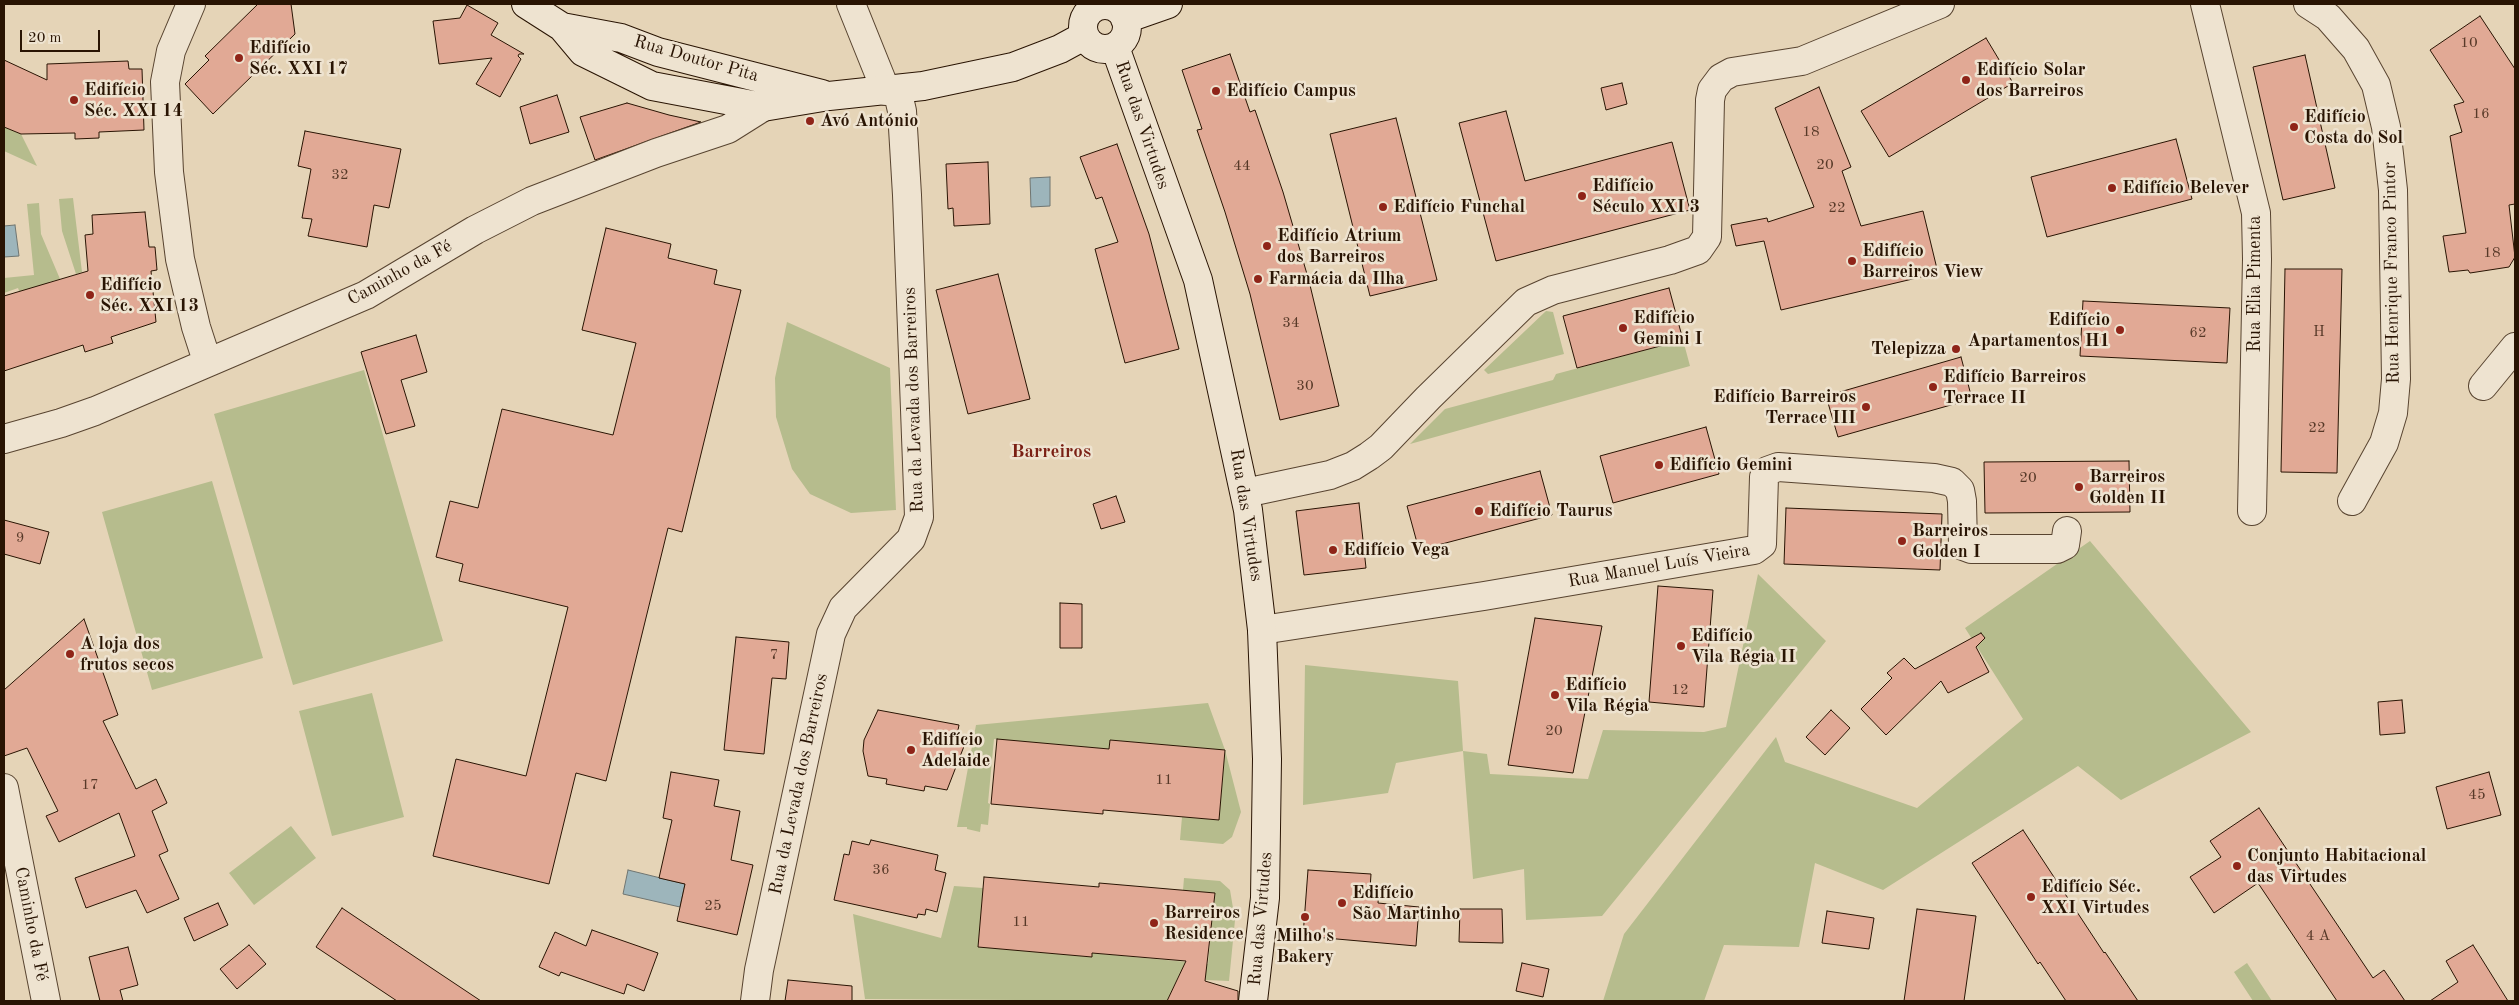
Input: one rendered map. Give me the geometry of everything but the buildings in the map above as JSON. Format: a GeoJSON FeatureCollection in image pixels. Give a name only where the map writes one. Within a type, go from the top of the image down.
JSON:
{"type":"FeatureCollection","features":[{"type":"Feature","properties":{"kind":"street"},"geometry":{"type":"LineString","coordinates":[[191,4],[171,51],[166,82],[169,172],[180,259],[196,327],[207,361]]}},
{"type":"Feature","properties":{"kind":"street","name":"Rua Doutor Pita"},"geometry":{"type":"LineString","coordinates":[[526,4],[562,27],[583,52],[652,86],[763,108],[829,96],[923,86],[1013,67],[1060,49],[1084,36]]}},
{"type":"Feature","properties":{"kind":"street","name":"Rua da Levada dos Barreiros"},"geometry":{"type":"LineString","coordinates":[[755,1001],[759,970],[831,634],[843,608],[911,539],[919,517],[902,111],[851,4]]}},
{"type":"Feature","properties":{"kind":"street"},"geometry":{"type":"LineString","coordinates":[[1125,19],[1168,4]]}},
{"type":"Feature","properties":{"kind":"street"},"geometry":{"type":"LineString","coordinates":[[1245,493],[1330,475],[1353,466],[1369,456],[1381,447],[1421,404],[1526,302],[1553,290],[1670,260],[1698,250],[1707,237],[1710,100],[1712,90],[1721,78],[1732,72],[1802,61],[1940,4]]}},
{"type":"Feature","properties":{"kind":"street","name":"Rua Elia Pimenta"},"geometry":{"type":"LineString","coordinates":[[2205,4],[2256,213],[2252,511]]}},
{"type":"Feature","properties":{"kind":"street","name":"Rua Henrique Franco Pintor"},"geometry":{"type":"LineString","coordinates":[[2308,4],[2328,17],[2356,49],[2376,85],[2386,127],[2393,190],[2396,379],[2393,413],[2384,443],[2352,501]]}},
{"type":"Feature","properties":{"kind":"street"},"geometry":{"type":"LineString","coordinates":[[1097,5],[1117,9],[1125,19],[1127,25],[1124,38],[1115,47],[1108,49],[1094,46],[1084,36],[1083,29],[1086,15],[1097,5]]}},
{"type":"Feature","properties":{"kind":"street","name":"Rua Doutor Pita"},"geometry":{"type":"LineString","coordinates":[[562,27],[621,38],[658,52],[829,96]]}},
{"type":"Feature","properties":{"kind":"street","name":"Rua das Virtudes"},"geometry":{"type":"LineString","coordinates":[[1115,47],[1198,280],[1245,493],[1262,630],[1267,731],[1267,856],[1264,906],[1253,1001]]}},
{"type":"Feature","properties":{"kind":"street","name":"Caminho da Fé"},"geometry":{"type":"LineString","coordinates":[[4,438],[87,414],[207,361],[366,295],[475,230],[532,201],[656,153],[728,129],[763,108]]}},
{"type":"Feature","properties":{"kind":"street"},"geometry":{"type":"LineString","coordinates":[[2483,386],[2515,346]]}},
{"type":"Feature","properties":{"kind":"street","name":"Rua Manuel Luís Vieira"},"geometry":{"type":"LineString","coordinates":[[1262,630],[1484,596],[1754,550],[1762,544],[1764,477],[1767,471],[1778,467],[1934,478],[1952,482],[1960,490],[1962,501],[1963,546],[1971,549],[2057,549],[2065,545],[2067,531]]}},
{"type":"Feature","properties":{"kind":"street","name":"Caminho da Fé"},"geometry":{"type":"LineString","coordinates":[[4,788],[46,1001]]}},
{"type":"Feature","properties":{"kind":"green space"},"geometry":{"type":"Polygon","coordinates":[[[4,127],[21,134],[37,166],[4,151],[4,127]]]}},
{"type":"Feature","properties":{"kind":"green space"},"geometry":{"type":"Polygon","coordinates":[[[73,198],[82,272],[76,274],[62,231],[59,199],[73,198]]]}},
{"type":"Feature","properties":{"kind":"green space"},"geometry":{"type":"Polygon","coordinates":[[[39,203],[41,234],[60,279],[49,282],[51,286],[21,296],[18,288],[4,293],[4,278],[34,275],[27,204],[39,203]]]}},
{"type":"Feature","properties":{"kind":"green space"},"geometry":{"type":"Polygon","coordinates":[[[1546,311],[1553,312],[1564,354],[1488,374],[1484,370],[1546,311]]]}},
{"type":"Feature","properties":{"kind":"green space"},"geometry":{"type":"Polygon","coordinates":[[[787,322],[890,368],[896,510],[851,513],[810,494],[792,469],[776,417],[775,378],[787,322]]]}},
{"type":"Feature","properties":{"kind":"green space"},"geometry":{"type":"Polygon","coordinates":[[[1683,340],[1690,366],[1410,444],[1445,409],[1553,380],[1556,374],[1683,340]]]}},
{"type":"Feature","properties":{"kind":"green space"},"geometry":{"type":"Polygon","coordinates":[[[364,370],[443,641],[293,685],[214,414],[364,370]]]}},
{"type":"Feature","properties":{"kind":"green space"},"geometry":{"type":"Polygon","coordinates":[[[212,481],[263,658],[152,690],[102,512],[212,481]]]}},
{"type":"Feature","properties":{"kind":"green space"},"geometry":{"type":"Polygon","coordinates":[[[2090,541],[2251,732],[2121,800],[2078,766],[1883,890],[1815,863],[1799,947],[1724,945],[1704,1001],[1603,1001],[1624,934],[1776,737],[1785,762],[1917,808],[2023,719],[1965,628],[2090,541]]]}},
{"type":"Feature","properties":{"kind":"green space"},"geometry":{"type":"Polygon","coordinates":[[[1758,574],[1826,641],[1602,916],[1526,920],[1524,869],[1473,879],[1463,751],[1487,754],[1490,774],[1588,779],[1603,730],[1704,732],[1726,727],[1758,574]]]}},
{"type":"Feature","properties":{"kind":"green space"},"geometry":{"type":"Polygon","coordinates":[[[1305,665],[1458,681],[1463,751],[1396,763],[1388,793],[1303,805],[1305,665]]]}},
{"type":"Feature","properties":{"kind":"green space"},"geometry":{"type":"Polygon","coordinates":[[[372,693],[404,817],[332,836],[299,711],[372,693]]]}},
{"type":"Feature","properties":{"kind":"green space"},"geometry":{"type":"Polygon","coordinates":[[[1208,703],[1225,750],[1110,740],[1109,749],[994,739],[988,803],[990,804],[988,825],[981,824],[980,832],[967,829],[967,827],[957,827],[976,725],[1208,703]]]}},
{"type":"Feature","properties":{"kind":"green space"},"geometry":{"type":"Polygon","coordinates":[[[1225,750],[1241,812],[1232,837],[1223,844],[1180,840],[1182,817],[1219,820],[1225,750]]]}},
{"type":"Feature","properties":{"kind":"green space"},"geometry":{"type":"Polygon","coordinates":[[[291,826],[316,858],[254,905],[229,873],[291,826]]]}},
{"type":"Feature","properties":{"kind":"green space"},"geometry":{"type":"Polygon","coordinates":[[[1184,878],[1220,881],[1230,890],[1235,920],[1229,981],[1206,980],[1180,973],[1167,1001],[865,999],[853,914],[941,938],[954,886],[983,888],[978,947],[1092,957],[1092,953],[1208,964],[1215,893],[1183,890],[1184,878]]]}},
{"type":"Feature","properties":{"kind":"green space"},"geometry":{"type":"Polygon","coordinates":[[[2247,963],[2272,1001],[2253,1001],[2234,972],[2247,963]]]}},
{"type":"Feature","properties":{"kind":"water"},"geometry":{"type":"Polygon","coordinates":[[[1050,177],[1050,206],[1031,207],[1030,178],[1050,177]]]}},
{"type":"Feature","properties":{"kind":"water"},"geometry":{"type":"Polygon","coordinates":[[[15,225],[19,256],[4,257],[4,226],[15,225]]]}},
{"type":"Feature","properties":{"kind":"water"},"geometry":{"type":"Polygon","coordinates":[[[628,870],[685,884],[680,907],[623,894],[628,870]]]}},
{"type":"Feature","properties":{"kind":"place","name":"Edifício Séc. XXI 17"},"geometry":{"type":"Point","coordinates":[239,58]}},
{"type":"Feature","properties":{"kind":"place","name":"Edifício Solar dos Barreiros"},"geometry":{"type":"Point","coordinates":[1966,80]}},
{"type":"Feature","properties":{"kind":"place","name":"Edifício Campus"},"geometry":{"type":"Point","coordinates":[1216,91]}},
{"type":"Feature","properties":{"kind":"place","name":"Edifício Séc. XXI 14"},"geometry":{"type":"Point","coordinates":[74,100]}},
{"type":"Feature","properties":{"kind":"place","name":"Avó António"},"geometry":{"type":"Point","coordinates":[810,121]}},
{"type":"Feature","properties":{"kind":"place","name":"Edifício Costa do Sol"},"geometry":{"type":"Point","coordinates":[2294,127]}},
{"type":"Feature","properties":{"kind":"place","name":"Edifício Belever"},"geometry":{"type":"Point","coordinates":[2112,188]}},
{"type":"Feature","properties":{"kind":"place","name":"Edifício Século XXI 3"},"geometry":{"type":"Point","coordinates":[1582,196]}},
{"type":"Feature","properties":{"kind":"place","name":"Edifício Funchal"},"geometry":{"type":"Point","coordinates":[1383,207]}},
{"type":"Feature","properties":{"kind":"place","name":"Edifício Atrium dos Barreiros"},"geometry":{"type":"Point","coordinates":[1267,246]}},
{"type":"Feature","properties":{"kind":"place","name":"Edifício Barreiros View"},"geometry":{"type":"Point","coordinates":[1852,261]}},
{"type":"Feature","properties":{"kind":"place","name":"Farmácia da Ilha"},"geometry":{"type":"Point","coordinates":[1258,279]}},
{"type":"Feature","properties":{"kind":"place","name":"Edifício Séc. XXI 13"},"geometry":{"type":"Point","coordinates":[90,295]}},
{"type":"Feature","properties":{"kind":"place","name":"Edifício Gemini I"},"geometry":{"type":"Point","coordinates":[1623,328]}},
{"type":"Feature","properties":{"kind":"place","name":"Edifício Apartamentos H1"},"geometry":{"type":"Point","coordinates":[2120,330]}},
{"type":"Feature","properties":{"kind":"place","name":"Telepizza"},"geometry":{"type":"Point","coordinates":[1956,349]}},
{"type":"Feature","properties":{"kind":"place","name":"Edifício Barreiros Terrace II"},"geometry":{"type":"Point","coordinates":[1933,387]}},
{"type":"Feature","properties":{"kind":"place","name":"Edifício Barreiros Terrace III"},"geometry":{"type":"Point","coordinates":[1866,407]}},
{"type":"Feature","properties":{"kind":"place","name":"Edifício Gemini"},"geometry":{"type":"Point","coordinates":[1659,465]}},
{"type":"Feature","properties":{"kind":"place","name":"Barreiros Golden II"},"geometry":{"type":"Point","coordinates":[2079,487]}},
{"type":"Feature","properties":{"kind":"place","name":"Edifício Taurus"},"geometry":{"type":"Point","coordinates":[1479,511]}},
{"type":"Feature","properties":{"kind":"place","name":"Barreiros Golden I"},"geometry":{"type":"Point","coordinates":[1902,541]}},
{"type":"Feature","properties":{"kind":"place","name":"Edifício Vega"},"geometry":{"type":"Point","coordinates":[1333,550]}},
{"type":"Feature","properties":{"kind":"place","name":"Edifício Vila Régia II"},"geometry":{"type":"Point","coordinates":[1681,646]}},
{"type":"Feature","properties":{"kind":"place","name":"A loja dos frutos secos"},"geometry":{"type":"Point","coordinates":[70,654]}},
{"type":"Feature","properties":{"kind":"place","name":"Edifício Vila Régia"},"geometry":{"type":"Point","coordinates":[1555,695]}},
{"type":"Feature","properties":{"kind":"place","name":"Edifício Adelaide"},"geometry":{"type":"Point","coordinates":[911,750]}},
{"type":"Feature","properties":{"kind":"place","name":"Conjunto Habitacional das Virtudes"},"geometry":{"type":"Point","coordinates":[2237,866]}},
{"type":"Feature","properties":{"kind":"place","name":"Edifício Séc. XXI Virtudes"},"geometry":{"type":"Point","coordinates":[2031,897]}},
{"type":"Feature","properties":{"kind":"place","name":"Edifício São Martinho"},"geometry":{"type":"Point","coordinates":[1342,903]}},
{"type":"Feature","properties":{"kind":"place","name":"Milho's Bakery"},"geometry":{"type":"Point","coordinates":[1305,917]}},
{"type":"Feature","properties":{"kind":"place","name":"Barreiros Residence"},"geometry":{"type":"Point","coordinates":[1154,923]}},
{"type":"Feature","properties":{"kind":"district","name":"Barreiros"},"geometry":{"type":"Point","coordinates":[1051,452]}}]}
